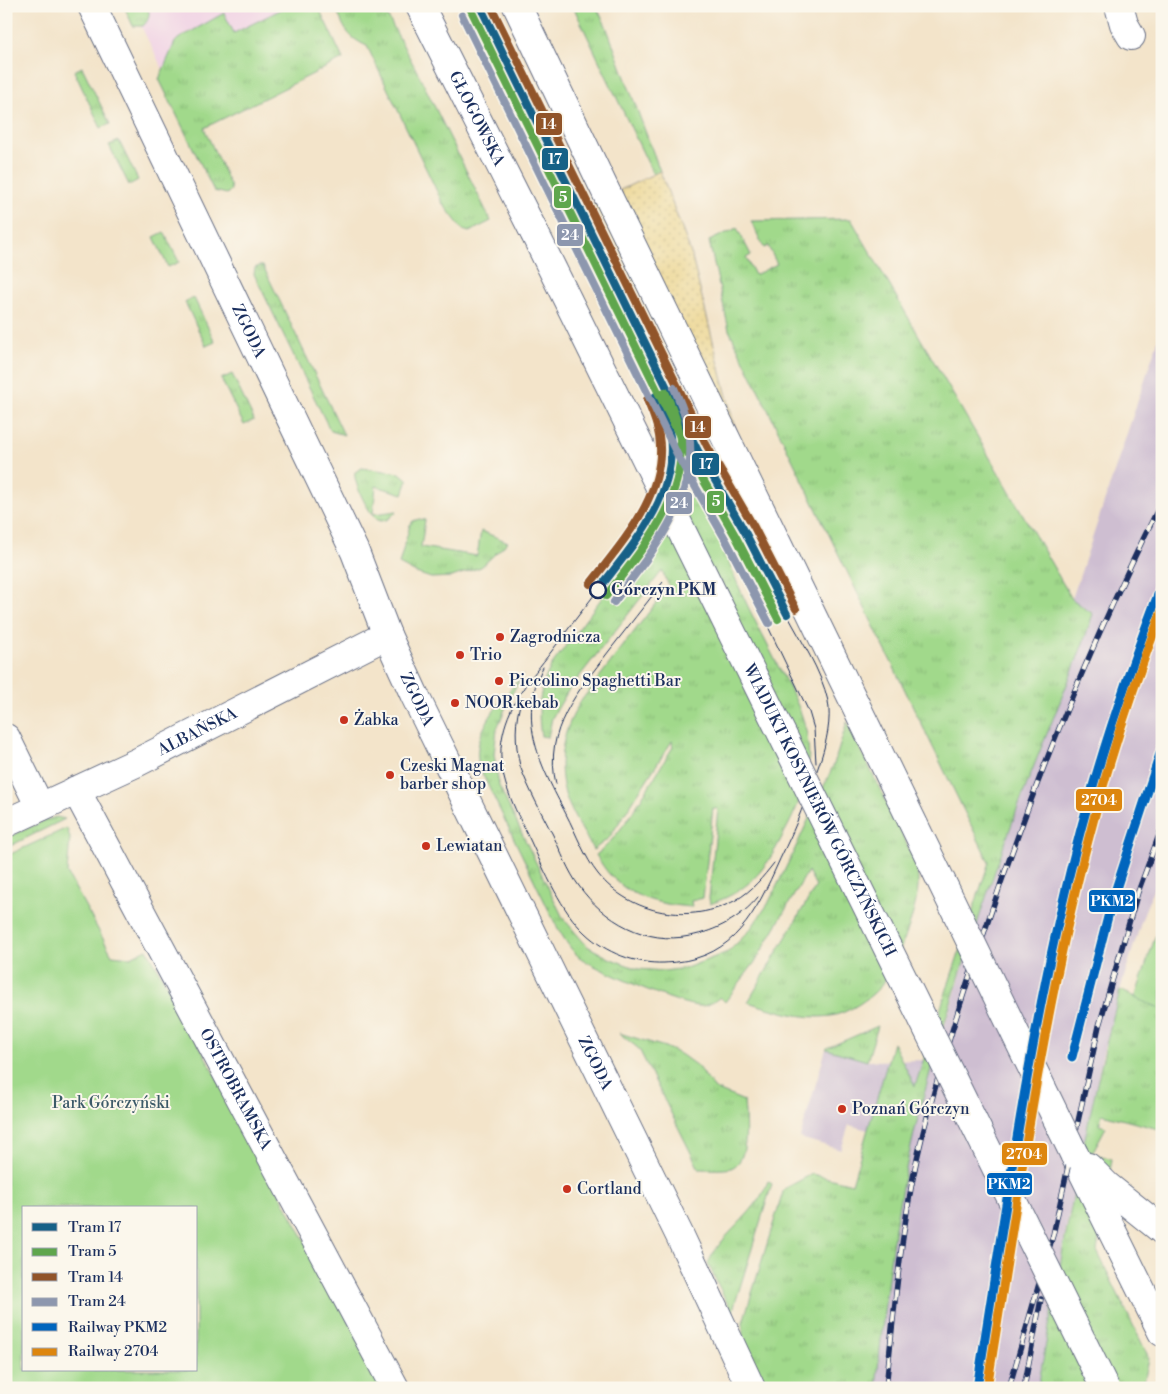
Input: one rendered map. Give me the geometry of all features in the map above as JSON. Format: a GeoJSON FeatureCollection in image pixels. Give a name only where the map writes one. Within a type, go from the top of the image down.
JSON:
{"type":"FeatureCollection","features":[{"type":"Feature","properties":{"kind":"main road","name":"ZGODA"},"geometry":{"type":"LineString","coordinates":[[92,6],[355,552],[387,635],[418,703],[667,1210],[752,1388]]}},
{"type":"Feature","properties":{"kind":"main road","name":"GŁOGOWSKA"},"geometry":{"type":"LineString","coordinates":[[420,6],[534,232]]}},
{"type":"Feature","properties":{"kind":"main road"},"geometry":{"type":"LineString","coordinates":[[517,6],[1162,1332]]}},
{"type":"Feature","properties":{"kind":"main road"},"geometry":{"type":"LineString","coordinates":[[1119,6],[1124,24],[1131,36]]}},
{"type":"Feature","properties":{"kind":"main road","name":"WIADUKT KOSYNIERÓW GÓRCZYŃSKICH"},"geometry":{"type":"LineString","coordinates":[[534,232],[1105,1388]]}},
{"type":"Feature","properties":{"kind":"main road","name":"ALBAŃSKA"},"geometry":{"type":"LineString","coordinates":[[6,823],[165,748],[387,635]]}},
{"type":"Feature","properties":{"kind":"main road"},"geometry":{"type":"LineString","coordinates":[[6,738],[40,808]]}},
{"type":"Feature","properties":{"kind":"main road","name":"OSTROBRAMSKA"},"geometry":{"type":"LineString","coordinates":[[76,790],[395,1388]]}},
{"type":"Feature","properties":{"kind":"main road"},"geometry":{"type":"LineString","coordinates":[[1074,1154],[1107,1186],[1162,1230]]}},
{"type":"Feature","properties":{"kind":"shaded area"},"geometry":{"type":"Polygon","coordinates":[[[147,6],[301,6],[231,41],[188,32],[175,42],[163,70],[141,26],[143,26],[149,11],[147,6]]]}},
{"type":"Feature","properties":{"kind":"shaded area"},"geometry":{"type":"Polygon","coordinates":[[[1162,328],[1162,868],[1144,913],[1102,1056],[1067,1223],[1038,1388],[876,1388],[885,1295],[895,1229],[868,1130],[849,1125],[841,1150],[800,1138],[826,1049],[867,1061],[934,1060],[1004,846],[1093,614],[1072,599],[1162,328]]]}},
{"type":"Feature","properties":{"kind":"green space"},"geometry":{"type":"Polygon","coordinates":[[[124,6],[147,6],[149,17],[143,26],[133,26],[124,6]]]}},
{"type":"Feature","properties":{"kind":"green space"},"geometry":{"type":"Polygon","coordinates":[[[288,6],[318,6],[343,59],[204,128],[231,190],[227,194],[214,191],[159,79],[178,39],[224,13],[234,33],[288,6]]]}},
{"type":"Feature","properties":{"kind":"green space"},"geometry":{"type":"Polygon","coordinates":[[[335,6],[382,6],[420,77],[491,221],[469,232],[463,230],[443,204],[367,46],[354,38],[346,30],[335,6]]]}},
{"type":"Feature","properties":{"kind":"green space"},"geometry":{"type":"Polygon","coordinates":[[[573,6],[596,6],[606,26],[660,171],[653,174],[573,6]]]}},
{"type":"Feature","properties":{"kind":"green space"},"geometry":{"type":"Polygon","coordinates":[[[82,67],[110,124],[101,128],[74,71],[82,67]]]}},
{"type":"Feature","properties":{"kind":"green space"},"geometry":{"type":"Polygon","coordinates":[[[119,141],[138,180],[129,185],[109,145],[119,141]]]}},
{"type":"Feature","properties":{"kind":"green space"},"geometry":{"type":"Polygon","coordinates":[[[851,219],[1072,599],[1093,614],[1079,655],[1003,849],[958,980],[931,1069],[908,1159],[897,1216],[876,1388],[768,1388],[743,1337],[743,1322],[784,1189],[812,1174],[852,1184],[893,1043],[915,1086],[989,862],[729,330],[709,241],[737,228],[751,255],[746,258],[755,275],[777,264],[768,246],[764,248],[751,221],[851,219]]]}},
{"type":"Feature","properties":{"kind":"green space"},"geometry":{"type":"Polygon","coordinates":[[[164,232],[179,262],[168,267],[154,237],[164,232]]]}},
{"type":"Feature","properties":{"kind":"green space"},"geometry":{"type":"Polygon","coordinates":[[[263,266],[344,435],[331,431],[328,426],[254,274],[255,268],[263,266]]]}},
{"type":"Feature","properties":{"kind":"green space"},"geometry":{"type":"Polygon","coordinates":[[[194,298],[215,342],[206,346],[185,302],[194,298]]]}},
{"type":"Feature","properties":{"kind":"green space"},"geometry":{"type":"Polygon","coordinates":[[[232,374],[254,420],[244,425],[221,379],[232,374]]]}},
{"type":"Feature","properties":{"kind":"green space"},"geometry":{"type":"Polygon","coordinates":[[[362,468],[400,473],[408,480],[403,494],[376,486],[373,514],[397,511],[390,518],[381,521],[372,514],[368,508],[356,483],[355,472],[362,468]]]}},
{"type":"Feature","properties":{"kind":"green space"},"geometry":{"type":"Polygon","coordinates":[[[709,492],[728,560],[755,621],[802,716],[807,734],[809,756],[808,768],[798,804],[788,827],[769,860],[754,879],[745,886],[735,893],[710,904],[718,809],[713,808],[703,898],[691,901],[692,907],[670,905],[649,900],[629,891],[610,875],[596,855],[617,834],[637,805],[673,747],[672,741],[609,838],[593,850],[574,815],[562,781],[561,757],[563,745],[575,712],[581,701],[669,586],[662,571],[568,691],[552,718],[548,737],[541,736],[539,708],[542,689],[553,663],[646,539],[658,520],[668,493],[699,496],[709,492]]]}},
{"type":"Feature","properties":{"kind":"green space"},"geometry":{"type":"Polygon","coordinates":[[[425,520],[421,547],[477,556],[481,531],[508,542],[481,567],[452,577],[431,578],[399,564],[410,525],[413,521],[425,520]]]}},
{"type":"Feature","properties":{"kind":"green space"},"geometry":{"type":"Polygon","coordinates":[[[523,674],[509,699],[497,729],[494,754],[499,786],[563,918],[587,946],[611,959],[638,969],[664,971],[686,968],[728,952],[749,931],[768,904],[794,851],[834,764],[847,722],[915,861],[918,875],[918,891],[906,935],[893,965],[880,987],[870,997],[857,1005],[831,1016],[810,1017],[778,1011],[748,1002],[816,886],[808,871],[755,962],[725,1002],[720,997],[706,1005],[690,1005],[618,977],[578,956],[556,925],[479,767],[478,748],[484,727],[496,708],[523,674]]]}},
{"type":"Feature","properties":{"kind":"green space"},"geometry":{"type":"Polygon","coordinates":[[[56,817],[65,819],[6,848],[6,838],[56,817]]]}},
{"type":"Feature","properties":{"kind":"green space","name":"Park Górczyński"},"geometry":{"type":"Polygon","coordinates":[[[67,828],[70,838],[67,873],[112,955],[131,957],[147,949],[385,1388],[6,1388],[6,856],[67,828]]]}},
{"type":"Feature","properties":{"kind":"green space"},"geometry":{"type":"Polygon","coordinates":[[[1162,916],[1162,1009],[1135,998],[1162,916]]]}},
{"type":"Feature","properties":{"kind":"green space"},"geometry":{"type":"Polygon","coordinates":[[[1120,990],[1162,1009],[1162,1130],[1102,1114],[1099,1125],[1106,1127],[1092,1153],[1112,1159],[1097,1251],[1149,1358],[1143,1388],[1038,1388],[1085,1138],[1120,990]]]}},
{"type":"Feature","properties":{"kind":"green space"},"geometry":{"type":"Polygon","coordinates":[[[878,1026],[867,1061],[826,1049],[827,1048],[878,1026]]]}},
{"type":"Feature","properties":{"kind":"green space"},"geometry":{"type":"Polygon","coordinates":[[[619,1033],[665,1047],[682,1055],[697,1066],[715,1089],[744,1101],[746,1127],[744,1148],[742,1157],[737,1164],[728,1169],[699,1169],[639,1049],[619,1033]]]}},
{"type":"Feature","properties":{"kind":"green space"},"geometry":{"type":"Polygon","coordinates":[[[768,1181],[772,1184],[732,1313],[708,1264],[720,1243],[756,1204],[768,1181]]]}},
{"type":"Feature","properties":{"kind":"sand"},"geometry":{"type":"Polygon","coordinates":[[[660,171],[690,250],[739,444],[734,457],[715,467],[587,206],[660,171]]]}},
{"type":"Feature","properties":{"kind":"tram line","name":"17"},"geometry":{"type":"LineString","coordinates":[[480,6],[698,451],[745,532],[787,614]]}},
{"type":"Feature","properties":{"kind":"tram line","name":"14"},"geometry":{"type":"LineString","coordinates":[[491,6],[707,446],[754,527],[796,609]]}},
{"type":"Feature","properties":{"kind":"tram line","name":"5"},"geometry":{"type":"LineString","coordinates":[[471,10],[689,455],[736,537],[778,619]]}},
{"type":"Feature","properties":{"kind":"tram line","name":"24"},"geometry":{"type":"LineString","coordinates":[[462,15],[680,460],[727,542],[769,623]]}},
{"type":"Feature","properties":{"kind":"tram line","name":"24"},"geometry":{"type":"LineString","coordinates":[[614,602],[657,544],[679,502],[687,480],[690,456],[689,432],[685,415],[674,388]]}},
{"type":"Feature","properties":{"kind":"tram line","name":"5"},"geometry":{"type":"LineString","coordinates":[[606,596],[648,540],[670,500],[677,478],[680,455],[679,432],[672,407],[665,392]]}},
{"type":"Feature","properties":{"kind":"tram line","name":"17"},"geometry":{"type":"LineString","coordinates":[[598,590],[625,556],[650,519],[667,479],[671,458],[670,436],[663,411],[656,396]]}},
{"type":"Feature","properties":{"kind":"tram line","name":"14"},"geometry":{"type":"LineString","coordinates":[[590,584],[640,516],[650,497],[657,477],[660,457],[659,436],[656,422],[647,400]]}},
{"type":"Feature","properties":{"kind":"tram line"},"geometry":{"type":"LineString","coordinates":[[698,451],[717,495],[731,547],[738,564],[809,712],[814,729],[816,763]]}},
{"type":"Feature","properties":{"kind":"tram line"},"geometry":{"type":"LineString","coordinates":[[556,784],[553,764],[554,746],[566,712],[586,681],[663,582]]}},
{"type":"Feature","properties":{"kind":"tram line"},"geometry":{"type":"LineString","coordinates":[[598,590],[516,700],[503,734],[501,763],[513,803],[548,878],[569,914],[585,933],[602,946],[612,952],[642,962],[686,961],[721,947],[734,936],[757,907],[794,830],[824,747],[829,715],[828,701],[821,678],[787,614]]}},
{"type":"Feature","properties":{"kind":"tram line"},"geometry":{"type":"LineString","coordinates":[[543,667],[535,687],[532,706],[532,725],[535,743],[548,778],[585,853],[593,868],[612,888],[627,899],[644,907],[662,912],[681,914],[700,912],[719,908],[736,900],[757,883],[774,863]]}},
{"type":"Feature","properties":{"kind":"tram line"},"geometry":{"type":"LineString","coordinates":[[522,698],[516,732],[520,766],[571,874],[589,899],[601,910],[627,928],[658,937],[674,938],[700,934],[718,927],[736,917],[758,897]]}},
{"type":"Feature","properties":{"kind":"railway"},"geometry":{"type":"LineString","coordinates":[[886,1388],[904,1227],[923,1133],[951,1035],[1001,883],[1042,772],[1087,662],[1162,501]]}},
{"type":"Feature","properties":{"kind":"railway"},"geometry":{"type":"LineString","coordinates":[[1009,1388],[1053,1235],[1099,1026],[1138,892],[1162,827]]}},
{"type":"Feature","properties":{"kind":"railway"},"geometry":{"type":"LineString","coordinates":[[1024,1388],[1041,1299]]}},
{"type":"Feature","properties":{"kind":"rail line","name":"PKM2"},"geometry":{"type":"LineString","coordinates":[[977,1388],[1020,1119],[1059,918],[1084,818],[1104,750],[1137,650],[1162,584]]}},
{"type":"Feature","properties":{"kind":"rail line","name":"2704"},"geometry":{"type":"LineString","coordinates":[[987,1388],[1030,1120],[1068,922],[1092,825],[1110,763],[1129,702],[1162,611]]}},
{"type":"Feature","properties":{"kind":"rail line","name":"PKM2"},"geometry":{"type":"LineString","coordinates":[[1072,1057],[1112,901],[1162,748]]}},
{"type":"Feature","properties":{"kind":"place","name":"Górczyn PKM"},"geometry":{"type":"Point","coordinates":[598,590]}},
{"type":"Feature","properties":{"kind":"place","name":"Zagrodnicza"},"geometry":{"type":"Point","coordinates":[500,637]}},
{"type":"Feature","properties":{"kind":"place","name":"Trio"},"geometry":{"type":"Point","coordinates":[460,655]}},
{"type":"Feature","properties":{"kind":"place","name":"Piccolino Spaghetti Bar"},"geometry":{"type":"Point","coordinates":[499,681]}},
{"type":"Feature","properties":{"kind":"place","name":"NOOR kebab"},"geometry":{"type":"Point","coordinates":[455,703]}},
{"type":"Feature","properties":{"kind":"place","name":"Żabka"},"geometry":{"type":"Point","coordinates":[344,720]}},
{"type":"Feature","properties":{"kind":"place","name":"Czeski Magnat barber shop"},"geometry":{"type":"Point","coordinates":[390,775]}},
{"type":"Feature","properties":{"kind":"place","name":"Lewiatan"},"geometry":{"type":"Point","coordinates":[426,846]}},
{"type":"Feature","properties":{"kind":"place","name":"Poznań Górczyn"},"geometry":{"type":"Point","coordinates":[842,1109]}},
{"type":"Feature","properties":{"kind":"place","name":"Cortland"},"geometry":{"type":"Point","coordinates":[567,1189]}}]}
